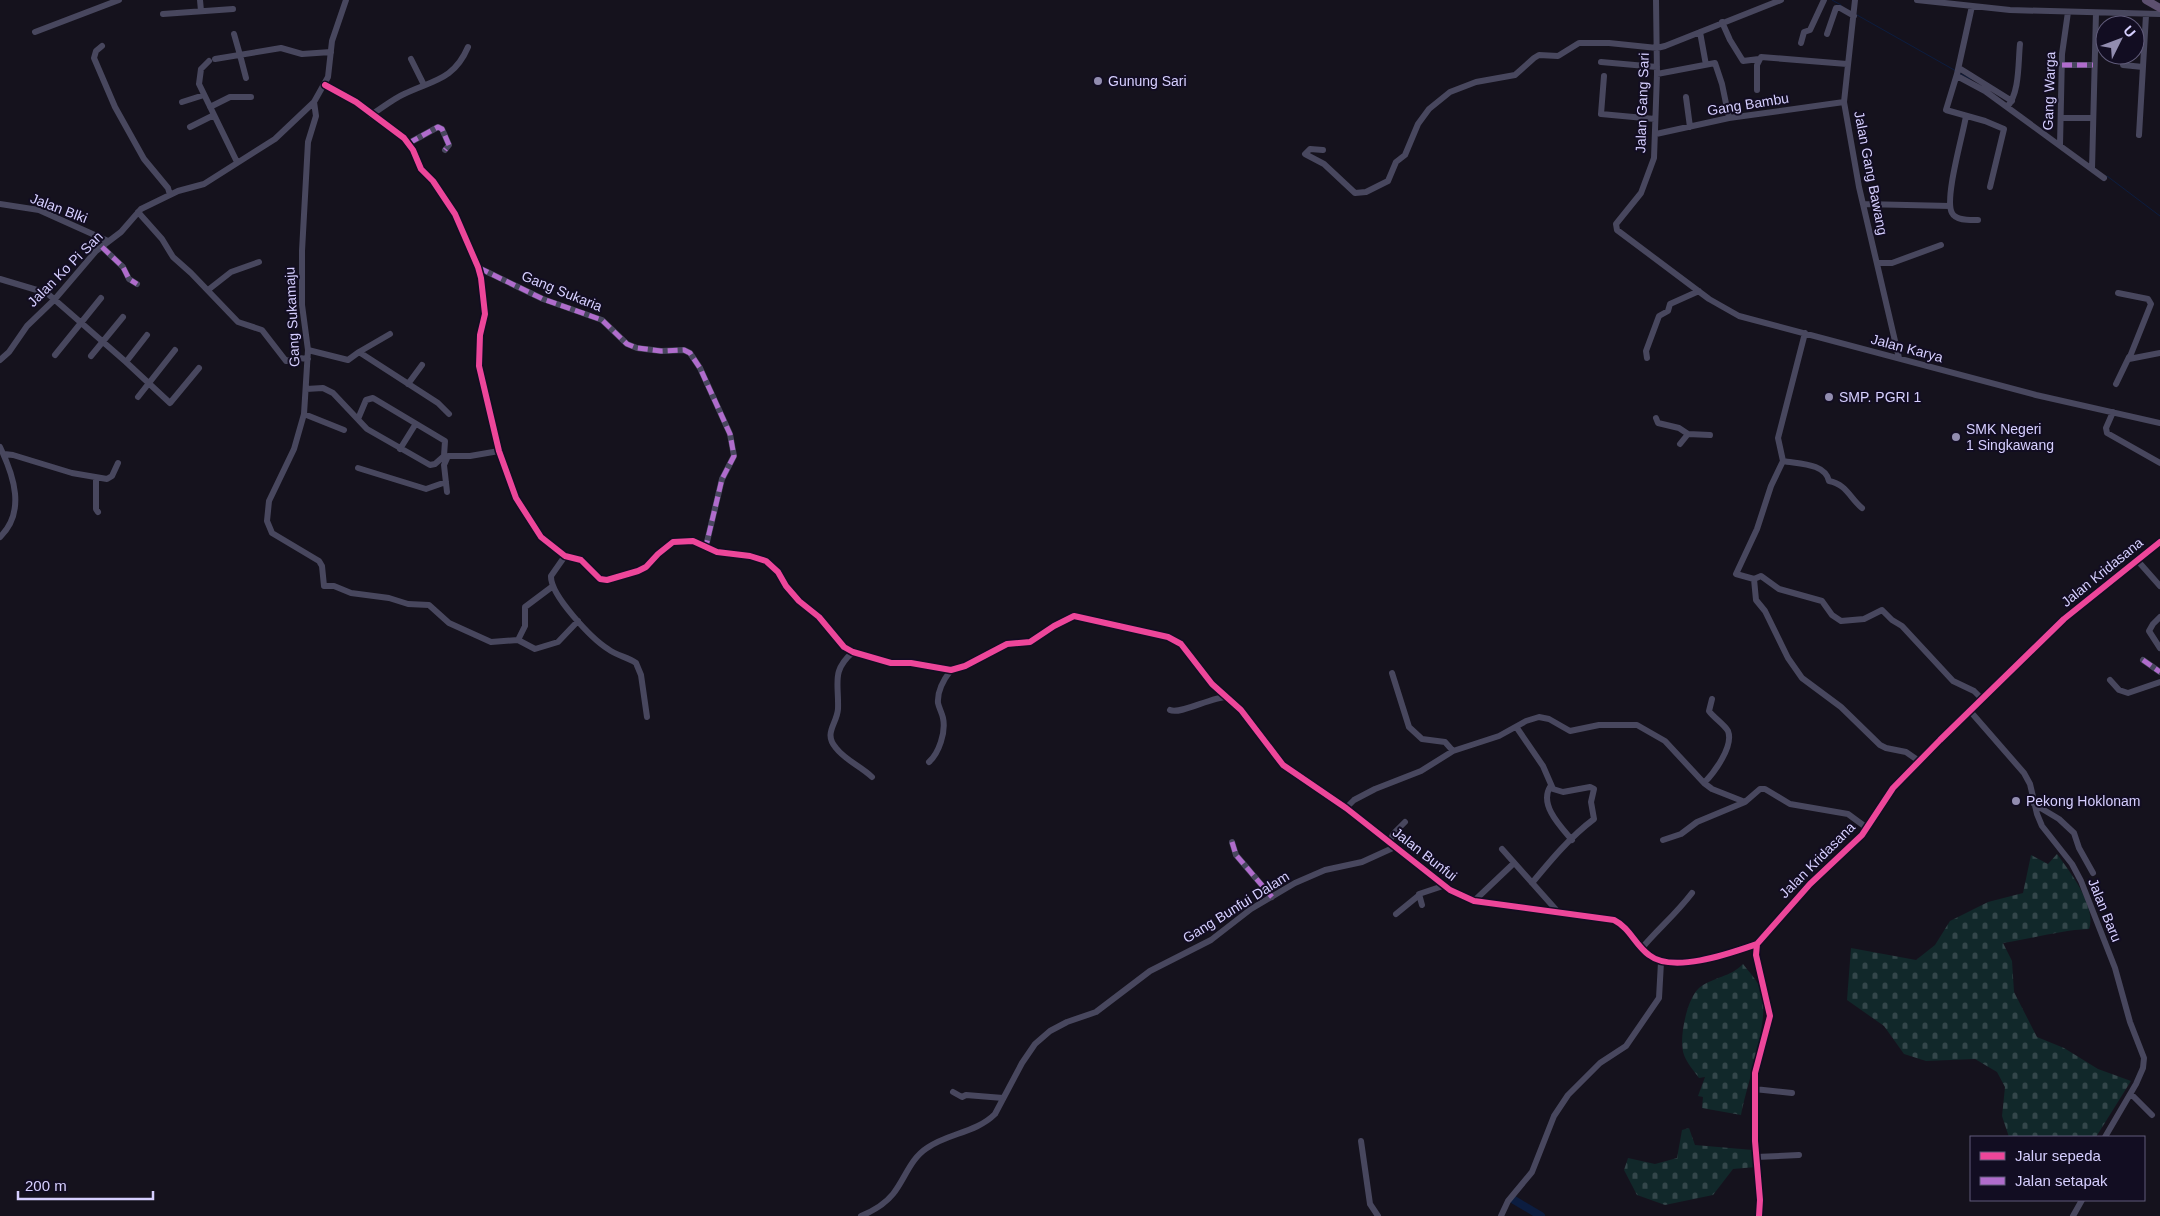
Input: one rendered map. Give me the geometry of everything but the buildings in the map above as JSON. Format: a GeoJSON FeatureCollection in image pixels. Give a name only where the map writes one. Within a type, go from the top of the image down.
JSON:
{"type":"FeatureCollection","features":[{"type":"Feature","properties":{"kind":"main road"},"geometry":{"type":"LineString","coordinates":[[2146,0],[2160,8]]}},
{"type":"Feature","properties":{"kind":"street"},"geometry":{"type":"LineString","coordinates":[[35,32],[119,0]]}},
{"type":"Feature","properties":{"kind":"street"},"geometry":{"type":"LineString","coordinates":[[200,0],[201,11]]}},
{"type":"Feature","properties":{"kind":"street","name":"Jalan Ko Pi San"},"geometry":{"type":"LineString","coordinates":[[0,360],[27,326],[55,299],[102,246],[125,229],[138,212],[170,195],[202,185],[275,139],[300,113],[314,102],[325,85],[330,71],[334,32],[346,0]]}},
{"type":"Feature","properties":{"kind":"street","name":"Jalan Gang Sari"},"geometry":{"type":"LineString","coordinates":[[1656,0],[1657,71],[1654,158],[1641,193],[1615,226],[1620,232],[1661,263]]}},
{"type":"Feature","properties":{"kind":"street"},"geometry":{"type":"LineString","coordinates":[[1323,150],[1310,149],[1305,154],[1324,164],[1355,193],[1366,192],[1388,181],[1396,162],[1405,155],[1418,124],[1443,96],[1476,82],[1515,75],[1539,55],[1558,56],[1577,44],[1616,44],[1657,48],[1781,0]]}},
{"type":"Feature","properties":{"kind":"street"},"geometry":{"type":"LineString","coordinates":[[1801,42],[1804,32],[1811,28],[1824,0]]}},
{"type":"Feature","properties":{"kind":"street","name":"Jalan Gang Bawang"},"geometry":{"type":"LineString","coordinates":[[1855,0],[1844,102],[1863,204],[1892,335],[1899,358]]}},
{"type":"Feature","properties":{"kind":"street"},"geometry":{"type":"LineString","coordinates":[[1917,0],[1953,2],[1972,6],[2068,12],[2160,14]]}},
{"type":"Feature","properties":{"kind":"street"},"geometry":{"type":"LineString","coordinates":[[1972,6],[1958,72],[1946,110],[1986,121],[2004,130],[1990,187]]}},
{"type":"Feature","properties":{"kind":"street"},"geometry":{"type":"LineString","coordinates":[[1827,34],[1836,8],[1854,14]]}},
{"type":"Feature","properties":{"kind":"street"},"geometry":{"type":"LineString","coordinates":[[163,14],[233,9]]}},
{"type":"Feature","properties":{"kind":"street","name":"Gang Warga"},"geometry":{"type":"LineString","coordinates":[[2060,143],[2062,65],[2068,12]]}},
{"type":"Feature","properties":{"kind":"street"},"geometry":{"type":"LineString","coordinates":[[2093,167],[2093,65],[2096,13]]}},
{"type":"Feature","properties":{"kind":"street"},"geometry":{"type":"LineString","coordinates":[[2139,135],[2146,15]]}},
{"type":"Feature","properties":{"kind":"street"},"geometry":{"type":"LineString","coordinates":[[1722,22],[1743,61],[1768,56],[1847,64]]}},
{"type":"Feature","properties":{"kind":"street"},"geometry":{"type":"LineString","coordinates":[[1700,32],[1706,65]]}},
{"type":"Feature","properties":{"kind":"street"},"geometry":{"type":"LineString","coordinates":[[234,34],[246,78]]}},
{"type":"Feature","properties":{"kind":"street"},"geometry":{"type":"LineString","coordinates":[[2010,104],[2020,44]]}},
{"type":"Feature","properties":{"kind":"street"},"geometry":{"type":"LineString","coordinates":[[102,46],[96,51],[94,58],[115,107],[144,159],[168,188],[170,195]]}},
{"type":"Feature","properties":{"kind":"street"},"geometry":{"type":"LineString","coordinates":[[371,114],[402,95],[442,78],[455,69],[468,47]]}},
{"type":"Feature","properties":{"kind":"street"},"geometry":{"type":"LineString","coordinates":[[237,162],[204,95],[199,80],[201,70],[212,60],[281,48],[302,54],[331,52]]}},
{"type":"Feature","properties":{"kind":"street"},"geometry":{"type":"LineString","coordinates":[[411,59],[424,85]]}},
{"type":"Feature","properties":{"kind":"street"},"geometry":{"type":"LineString","coordinates":[[1757,90],[1759,59]]}},
{"type":"Feature","properties":{"kind":"street"},"geometry":{"type":"LineString","coordinates":[[1601,62],[1657,71],[1714,63],[1722,84],[1729,118]]}},
{"type":"Feature","properties":{"kind":"street"},"geometry":{"type":"LineString","coordinates":[[2062,65],[2093,65]]}},
{"type":"Feature","properties":{"kind":"street"},"geometry":{"type":"LineString","coordinates":[[2124,65],[2143,67]]}},
{"type":"Feature","properties":{"kind":"street"},"geometry":{"type":"LineString","coordinates":[[1958,72],[1978,87],[2010,104],[2093,167],[2104,178]]}},
{"type":"Feature","properties":{"kind":"street"},"geometry":{"type":"LineString","coordinates":[[1604,76],[1601,114],[1655,119]]}},
{"type":"Feature","properties":{"kind":"street"},"geometry":{"type":"LineString","coordinates":[[325,85],[356,102],[400,133],[409,143],[421,169],[432,181],[455,214],[479,268],[484,314],[480,335],[479,366],[498,451],[516,498],[541,537],[565,556],[581,560],[600,580],[607,580],[645,568],[658,554],[677,540],[693,541],[717,552],[750,556],[766,561],[799,600],[819,617],[844,646],[853,652],[890,663],[911,663],[951,670]]}},
{"type":"Feature","properties":{"kind":"street"},"geometry":{"type":"LineString","coordinates":[[182,102],[204,95]]}},
{"type":"Feature","properties":{"kind":"street"},"geometry":{"type":"LineString","coordinates":[[210,108],[230,97],[251,97]]}},
{"type":"Feature","properties":{"kind":"street"},"geometry":{"type":"LineString","coordinates":[[1686,97],[1690,126]]}},
{"type":"Feature","properties":{"kind":"street","name":"Gang Sukamaju"},"geometry":{"type":"LineString","coordinates":[[314,102],[316,116],[308,142],[301,266],[302,305],[308,350],[304,414],[291,454],[269,501],[267,525],[272,533],[319,561],[322,566],[324,586],[334,586],[351,593],[389,598],[408,604],[430,605],[449,623],[491,642],[518,640]]}},
{"type":"Feature","properties":{"kind":"street","name":"Gang Bambu"},"geometry":{"type":"LineString","coordinates":[[1656,134],[1729,118],[1844,102]]}},
{"type":"Feature","properties":{"kind":"street"},"geometry":{"type":"LineString","coordinates":[[190,127],[214,115]]}},
{"type":"Feature","properties":{"kind":"street"},"geometry":{"type":"LineString","coordinates":[[1966,116],[1953,174],[1950,206],[1953,214],[1957,217],[1978,220]]}},
{"type":"Feature","properties":{"kind":"street"},"geometry":{"type":"LineString","coordinates":[[2062,118],[2092,118]]}},
{"type":"Feature","properties":{"kind":"street"},"geometry":{"type":"LineString","coordinates":[[409,143],[438,127],[449,145],[445,150]]}},
{"type":"Feature","properties":{"kind":"street","name":"Jalan Blki"},"geometry":{"type":"LineString","coordinates":[[0,204],[39,210],[108,241]]}},
{"type":"Feature","properties":{"kind":"street"},"geometry":{"type":"LineString","coordinates":[[1863,204],[1950,206]]}},
{"type":"Feature","properties":{"kind":"street"},"geometry":{"type":"LineString","coordinates":[[138,212],[162,239],[173,257],[238,322],[262,330],[286,361],[299,358],[308,359]]}},
{"type":"Feature","properties":{"kind":"street"},"geometry":{"type":"LineString","coordinates":[[1877,264],[1892,263],[1941,244]]}},
{"type":"Feature","properties":{"kind":"street"},"geometry":{"type":"LineString","coordinates":[[102,246],[120,264],[129,279],[137,284]]}},
{"type":"Feature","properties":{"kind":"street"},"geometry":{"type":"LineString","coordinates":[[208,290],[230,272],[259,262]]}},
{"type":"Feature","properties":{"kind":"street","name":"Jalan Karya"},"geometry":{"type":"LineString","coordinates":[[1661,263],[1700,292],[1739,316],[2044,397],[2160,423]]}},
{"type":"Feature","properties":{"kind":"street","name":"Gang Sukaria"},"geometry":{"type":"LineString","coordinates":[[479,268],[543,299],[602,320],[627,344],[637,348],[661,351],[684,350],[690,353],[700,368],[730,434],[734,456],[722,479],[706,546]]}},
{"type":"Feature","properties":{"kind":"street"},"geometry":{"type":"LineString","coordinates":[[0,279],[40,291],[55,299],[170,403],[199,368]]}},
{"type":"Feature","properties":{"kind":"street"},"geometry":{"type":"LineString","coordinates":[[1647,358],[1646,351],[1659,316],[1668,311],[1670,304],[1700,292]]}},
{"type":"Feature","properties":{"kind":"street"},"geometry":{"type":"LineString","coordinates":[[2116,384],[2149,311],[2150,302],[2148,299],[2118,293]]}},
{"type":"Feature","properties":{"kind":"street"},"geometry":{"type":"LineString","coordinates":[[54,355],[101,298]]}},
{"type":"Feature","properties":{"kind":"street"},"geometry":{"type":"LineString","coordinates":[[91,356],[123,317]]}},
{"type":"Feature","properties":{"kind":"street"},"geometry":{"type":"LineString","coordinates":[[1804,333],[1778,438],[1783,461],[1771,486],[1757,529],[1736,574],[1754,579],[1761,576],[1779,589],[1822,601],[1832,615],[1841,621],[1864,619],[1881,610],[1953,682],[1974,691],[1982,699]]}},
{"type":"Feature","properties":{"kind":"street"},"geometry":{"type":"LineString","coordinates":[[308,350],[348,360],[390,334]]}},
{"type":"Feature","properties":{"kind":"street"},"geometry":{"type":"LineString","coordinates":[[126,362],[147,336]]}},
{"type":"Feature","properties":{"kind":"street"},"geometry":{"type":"LineString","coordinates":[[138,397],[175,350]]}},
{"type":"Feature","properties":{"kind":"street"},"geometry":{"type":"LineString","coordinates":[[359,352],[438,403],[449,414]]}},
{"type":"Feature","properties":{"kind":"street"},"geometry":{"type":"LineString","coordinates":[[2129,357],[2131,360],[2160,353]]}},
{"type":"Feature","properties":{"kind":"street"},"geometry":{"type":"LineString","coordinates":[[408,384],[422,365]]}},
{"type":"Feature","properties":{"kind":"street"},"geometry":{"type":"LineString","coordinates":[[306,389],[323,388],[333,394],[367,429],[430,465],[435,464],[446,456],[470,456],[498,451]]}},
{"type":"Feature","properties":{"kind":"street"},"geometry":{"type":"LineString","coordinates":[[358,419],[366,400],[373,398],[445,442],[447,492]]}},
{"type":"Feature","properties":{"kind":"street"},"geometry":{"type":"LineString","coordinates":[[2114,412],[2106,428],[2107,433],[2160,463]]}},
{"type":"Feature","properties":{"kind":"street"},"geometry":{"type":"LineString","coordinates":[[304,414],[344,430]]}},
{"type":"Feature","properties":{"kind":"street"},"geometry":{"type":"LineString","coordinates":[[1656,418],[1658,423],[1679,428],[1688,434],[1710,436]]}},
{"type":"Feature","properties":{"kind":"street"},"geometry":{"type":"LineString","coordinates":[[400,449],[415,425]]}},
{"type":"Feature","properties":{"kind":"street"},"geometry":{"type":"LineString","coordinates":[[1680,444],[1688,434]]}},
{"type":"Feature","properties":{"kind":"street"},"geometry":{"type":"LineString","coordinates":[[0,447],[14,487],[16,509],[11,524],[0,536]]}},
{"type":"Feature","properties":{"kind":"street"},"geometry":{"type":"LineString","coordinates":[[4,454],[96,478],[110,478],[118,463]]}},
{"type":"Feature","properties":{"kind":"street"},"geometry":{"type":"LineString","coordinates":[[1783,461],[1821,468],[1826,473],[1829,481],[1836,482],[1847,490],[1862,508]]}},
{"type":"Feature","properties":{"kind":"street"},"geometry":{"type":"LineString","coordinates":[[358,468],[426,490],[446,482]]}},
{"type":"Feature","properties":{"kind":"street"},"geometry":{"type":"LineString","coordinates":[[96,478],[96,509],[98,512]]}},
{"type":"Feature","properties":{"kind":"street","name":"Jalan Kridasana"},"geometry":{"type":"LineString","coordinates":[[1757,944],[1810,884],[1867,828],[1893,788],[1919,761],[2069,614],[2160,542]]}},
{"type":"Feature","properties":{"kind":"street"},"geometry":{"type":"LineString","coordinates":[[565,556],[551,576],[553,586],[578,621],[606,648],[622,658],[636,663],[641,675],[647,717]]}},
{"type":"Feature","properties":{"kind":"street"},"geometry":{"type":"LineString","coordinates":[[2137,560],[2160,586]]}},
{"type":"Feature","properties":{"kind":"street"},"geometry":{"type":"LineString","coordinates":[[1754,579],[1756,600],[1765,611],[1788,658],[1802,678],[1841,707],[1882,747],[1906,752],[1919,761]]}},
{"type":"Feature","properties":{"kind":"street"},"geometry":{"type":"LineString","coordinates":[[553,586],[525,607],[525,626],[518,640],[536,649],[548,647],[564,636],[578,621]]}},
{"type":"Feature","properties":{"kind":"street","name":"Jalan Bunfui"},"geometry":{"type":"LineString","coordinates":[[951,670],[972,662],[1007,644],[1030,642],[1054,626],[1074,616],[1135,628],[1168,637],[1181,644],[1201,672],[1252,722],[1283,765],[1346,808],[1443,886],[1474,901],[1614,920],[1627,929],[1642,948],[1661,962]]}},
{"type":"Feature","properties":{"kind":"street"},"geometry":{"type":"LineString","coordinates":[[2160,617],[2149,631],[2160,648]]}},
{"type":"Feature","properties":{"kind":"street"},"geometry":{"type":"LineString","coordinates":[[853,652],[844,660],[837,677],[838,710],[830,729],[830,736],[836,749],[861,766],[872,777]]}},
{"type":"Feature","properties":{"kind":"street"},"geometry":{"type":"LineString","coordinates":[[2143,660],[2160,672]]}},
{"type":"Feature","properties":{"kind":"street"},"geometry":{"type":"LineString","coordinates":[[929,762],[935,757],[944,723],[938,703],[940,690],[944,678],[951,670]]}},
{"type":"Feature","properties":{"kind":"street"},"geometry":{"type":"LineString","coordinates":[[1392,673],[1409,727],[1422,739],[1445,742],[1453,751]]}},
{"type":"Feature","properties":{"kind":"street"},"geometry":{"type":"LineString","coordinates":[[2110,680],[2121,691],[2128,693],[2160,682]]}},
{"type":"Feature","properties":{"kind":"street"},"geometry":{"type":"LineString","coordinates":[[1170,710],[1178,712],[1208,700],[1228,698]]}},
{"type":"Feature","properties":{"kind":"street"},"geometry":{"type":"LineString","coordinates":[[1704,783],[1716,770],[1728,737],[1726,729],[1709,711],[1712,698]]}},
{"type":"Feature","properties":{"kind":"street","name":"Jalan Baru"},"geometry":{"type":"LineString","coordinates":[[1970,711],[2023,771],[2030,784],[2034,804],[2042,826],[2079,877],[2117,974],[2130,1022],[2144,1058],[2142,1072],[2106,1136]]}},
{"type":"Feature","properties":{"kind":"street"},"geometry":{"type":"LineString","coordinates":[[1346,808],[1354,800],[1375,789],[1421,771],[1453,751],[1517,728],[1526,721],[1539,717],[1556,721],[1570,730],[1599,725],[1637,725],[1664,741],[1712,789],[1745,802]]}},
{"type":"Feature","properties":{"kind":"street"},"geometry":{"type":"LineString","coordinates":[[1517,728],[1544,766],[1550,787],[1547,795],[1552,815],[1572,840]]}},
{"type":"Feature","properties":{"kind":"street"},"geometry":{"type":"LineString","coordinates":[[1532,883],[1558,850],[1572,840],[1582,828],[1594,819],[1591,802],[1594,789],[1590,787],[1562,792],[1550,787]]}},
{"type":"Feature","properties":{"kind":"street"},"geometry":{"type":"LineString","coordinates":[[1663,840],[1681,834],[1697,822],[1745,802],[1760,789],[1765,789],[1790,804],[1848,814],[1867,828]]}},
{"type":"Feature","properties":{"kind":"street"},"geometry":{"type":"LineString","coordinates":[[2034,804],[2059,819],[2074,833],[2079,848],[2093,873]]}},
{"type":"Feature","properties":{"kind":"street"},"geometry":{"type":"LineString","coordinates":[[1389,842],[1394,832],[1405,822]]}},
{"type":"Feature","properties":{"kind":"street"},"geometry":{"type":"LineString","coordinates":[[1232,842],[1236,855],[1272,897]]}},
{"type":"Feature","properties":{"kind":"street","name":"Gang Bunfui Dalam"},"geometry":{"type":"LineString","coordinates":[[861,1216],[888,1199],[913,1161],[925,1149],[940,1141],[978,1127],[989,1120],[1022,1063],[1035,1044],[1050,1030],[1066,1022],[1096,1012],[1150,971],[1211,940],[1251,909],[1272,897],[1320,872],[1348,867],[1395,847]]}},
{"type":"Feature","properties":{"kind":"street"},"geometry":{"type":"LineString","coordinates":[[1502,849],[1559,913]]}},
{"type":"Feature","properties":{"kind":"street"},"geometry":{"type":"LineString","coordinates":[[1474,901],[1514,863]]}},
{"type":"Feature","properties":{"kind":"street"},"geometry":{"type":"LineString","coordinates":[[1396,914],[1422,892],[1443,886]]}},
{"type":"Feature","properties":{"kind":"street"},"geometry":{"type":"LineString","coordinates":[[1642,948],[1659,928],[1676,913],[1692,893]]}},
{"type":"Feature","properties":{"kind":"street"},"geometry":{"type":"LineString","coordinates":[[1418,896],[1422,905]]}},
{"type":"Feature","properties":{"kind":"street"},"geometry":{"type":"LineString","coordinates":[[1501,1216],[1508,1201],[1532,1172],[1554,1116],[1568,1095],[1600,1063],[1626,1046],[1659,998],[1661,962],[1675,963],[1695,960],[1735,952],[1757,944],[1756,955],[1770,1016],[1768,1031],[1756,1066],[1754,1089],[1756,1157],[1760,1200],[1759,1216]]}},
{"type":"Feature","properties":{"kind":"street"},"geometry":{"type":"LineString","coordinates":[[1754,1089],[1792,1093]]}},
{"type":"Feature","properties":{"kind":"street"},"geometry":{"type":"LineString","coordinates":[[953,1092],[962,1097],[966,1094],[1003,1098]]}},
{"type":"Feature","properties":{"kind":"street"},"geometry":{"type":"LineString","coordinates":[[2131,1094],[2152,1115]]}},
{"type":"Feature","properties":{"kind":"street"},"geometry":{"type":"LineString","coordinates":[[1361,1141],[1370,1204],[1378,1216]]}},
{"type":"Feature","properties":{"kind":"street"},"geometry":{"type":"LineString","coordinates":[[1756,1157],[1799,1155]]}},
{"type":"Feature","properties":{"kind":"street"},"geometry":{"type":"LineString","coordinates":[[2073,1216],[2081,1201]]}},
{"type":"Feature","properties":{"kind":"green space"},"geometry":{"type":"Polygon","coordinates":[[[2057,854],[2075,880],[2086,900],[2089,910],[2089,929],[2067,931],[2003,943],[2012,961],[2014,992],[2037,1037],[2064,1048],[2098,1069],[2131,1081],[2097,1136],[2009,1136],[2002,1116],[2005,1087],[1997,1072],[1975,1059],[1926,1061],[1904,1054],[1884,1026],[1847,1000],[1851,948],[1916,960],[1935,945],[1950,921],[1988,902],[2023,893],[2031,855],[2048,864],[2057,854]]]}},
{"type":"Feature","properties":{"kind":"green space"},"geometry":{"type":"Polygon","coordinates":[[[1743,964],[1760,987],[1763,1017],[1757,1051],[1741,1115],[1702,1108],[1703,1097],[1698,1096],[1705,1077],[1699,1078],[1687,1061],[1682,1048],[1682,1040],[1687,1010],[1699,988],[1733,972],[1743,964]]]}},
{"type":"Feature","properties":{"kind":"green space"},"geometry":{"type":"Polygon","coordinates":[[[1689,1128],[1695,1145],[1753,1150],[1756,1167],[1733,1169],[1713,1195],[1665,1205],[1637,1195],[1624,1170],[1628,1158],[1655,1164],[1677,1158],[1682,1130],[1689,1128]]]}},
{"type":"Feature","properties":{"kind":"waterway"},"geometry":{"type":"LineString","coordinates":[[1832,0],[1841,5]]}},
{"type":"Feature","properties":{"kind":"waterway"},"geometry":{"type":"LineString","coordinates":[[1857,15],[1956,71]]}},
{"type":"Feature","properties":{"kind":"waterway"},"geometry":{"type":"LineString","coordinates":[[1959,73],[1971,79]]}},
{"type":"Feature","properties":{"kind":"waterway"},"geometry":{"type":"LineString","coordinates":[[2107,176],[2160,216]]}},
{"type":"Feature","properties":{"kind":"waterway"},"geometry":{"type":"LineString","coordinates":[[1514,1200],[1541,1216]]}},
{"type":"Feature","properties":{"kind":"marked path"},"geometry":{"type":"LineString","coordinates":[[2062,65],[2093,65]]}},
{"type":"Feature","properties":{"kind":"marked path"},"geometry":{"type":"LineString","coordinates":[[409,143],[438,127],[442,129],[449,145],[445,150]]}},
{"type":"Feature","properties":{"kind":"marked path"},"geometry":{"type":"LineString","coordinates":[[102,247],[123,267],[129,279],[137,284]]}},
{"type":"Feature","properties":{"kind":"marked path"},"geometry":{"type":"LineString","coordinates":[[479,268],[543,299],[602,320],[627,344],[637,348],[661,351],[684,350],[690,353],[700,368],[730,434],[734,456],[722,479],[706,546]]}},
{"type":"Feature","properties":{"kind":"marked path"},"geometry":{"type":"LineString","coordinates":[[2143,660],[2160,672]]}},
{"type":"Feature","properties":{"kind":"marked path"},"geometry":{"type":"LineString","coordinates":[[1232,842],[1236,855],[1272,897]]}},
{"type":"Feature","properties":{"kind":"cycle path"},"geometry":{"type":"LineString","coordinates":[[325,85],[356,102],[404,138],[413,150],[421,169],[433,181],[455,214],[481,278],[485,314],[480,335],[479,366],[499,451],[516,498],[541,537],[565,556],[581,560],[600,579],[607,580],[638,571],[646,567],[673,542],[693,541],[717,552],[750,556],[766,561],[778,572],[786,586],[799,601],[819,617],[844,647],[853,652],[891,663],[911,663],[951,670],[965,666],[1007,644],[1030,642],[1054,626],[1074,616],[1168,637],[1181,644],[1212,684],[1241,710],[1283,765],[1346,808],[1450,890],[1474,901],[1614,920],[1620,923],[1649,955],[1672,963],[1702,960],[1757,944]]}},
{"type":"Feature","properties":{"kind":"cycle path"},"geometry":{"type":"LineString","coordinates":[[1759,1216],[1760,1200],[1755,1141],[1755,1073],[1770,1016],[1756,955],[1757,944],[1810,884],[1862,835],[1893,788],[1940,740],[2064,619],[2160,542]]}},
{"type":"Feature","properties":{"kind":"place","name":"Gunung Sari"},"geometry":{"type":"Point","coordinates":[1098,81]}},
{"type":"Feature","properties":{"kind":"place","name":"SMP. PGRI 1"},"geometry":{"type":"Point","coordinates":[1829,397]}},
{"type":"Feature","properties":{"kind":"place","name":"SMK Negeri 1 Singkawang"},"geometry":{"type":"Point","coordinates":[1956,437]}},
{"type":"Feature","properties":{"kind":"place","name":"Pekong Hoklonam"},"geometry":{"type":"Point","coordinates":[2016,801]}}]}
